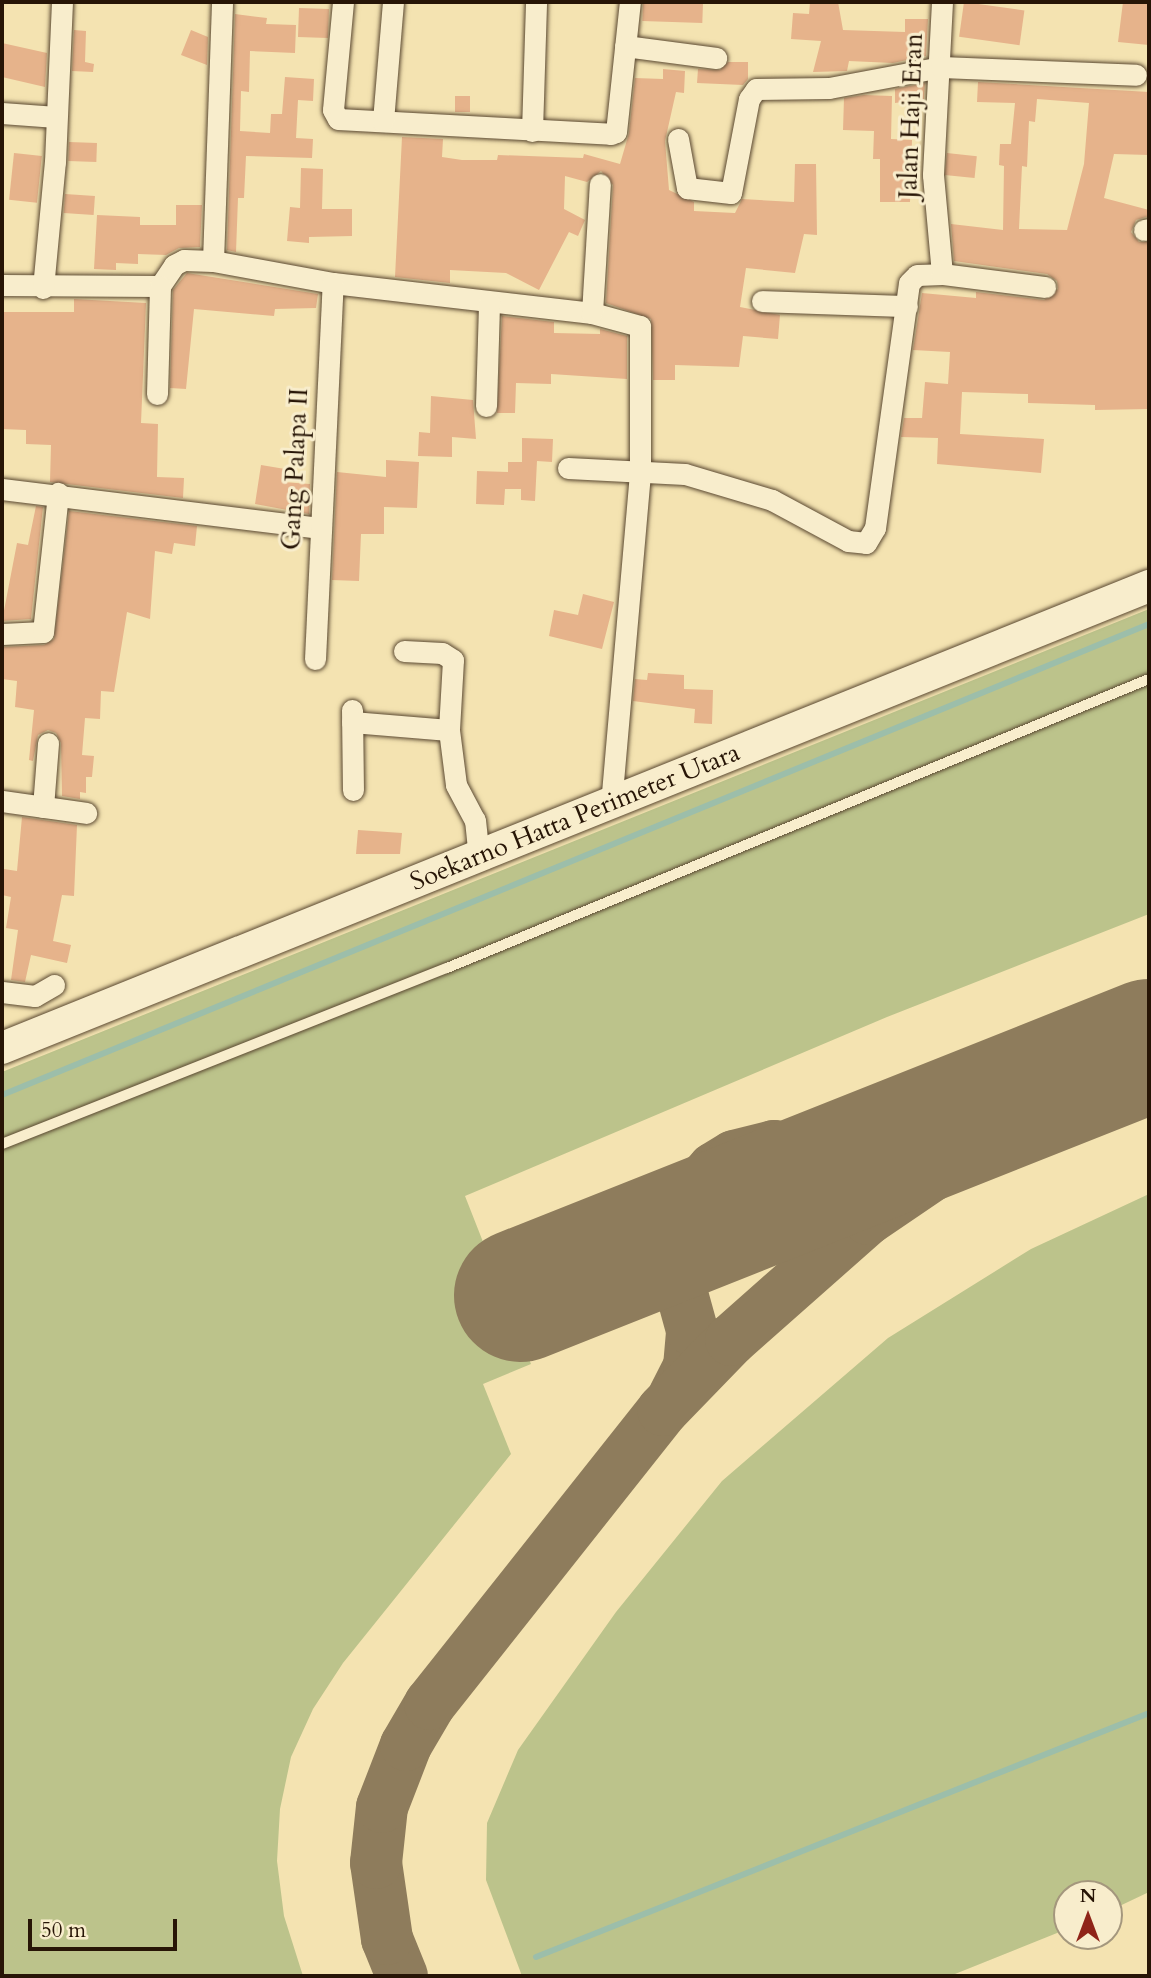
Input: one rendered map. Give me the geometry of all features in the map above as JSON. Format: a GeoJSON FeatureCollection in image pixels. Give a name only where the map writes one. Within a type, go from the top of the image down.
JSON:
{"type":"FeatureCollection","features":[{"type":"Feature","properties":{"kind":"main road","name":"Soekarno Hatta Perimeter Utara"},"geometry":{"type":"LineString","coordinates":[[2,1048],[1149,586]]}},
{"type":"Feature","properties":{"kind":"street"},"geometry":{"type":"LineString","coordinates":[[43,288],[62,2]]}},
{"type":"Feature","properties":{"kind":"street"},"geometry":{"type":"LineString","coordinates":[[213,261],[222,2]]}},
{"type":"Feature","properties":{"kind":"street"},"geometry":{"type":"LineString","coordinates":[[343,2],[334,116],[532,131],[616,132],[630,2]]}},
{"type":"Feature","properties":{"kind":"street"},"geometry":{"type":"LineString","coordinates":[[383,121],[393,2]]}},
{"type":"Feature","properties":{"kind":"street"},"geometry":{"type":"LineString","coordinates":[[532,131],[537,2]]}},
{"type":"Feature","properties":{"kind":"street","name":"Jalan Haji Eran"},"geometry":{"type":"LineString","coordinates":[[942,2],[941,67],[933,175],[942,274]]}},
{"type":"Feature","properties":{"kind":"street"},"geometry":{"type":"LineString","coordinates":[[625,46],[716,58]]}},
{"type":"Feature","properties":{"kind":"street"},"geometry":{"type":"LineString","coordinates":[[678,138],[687,188],[731,193],[749,99],[756,89],[829,88],[941,67],[1136,75]]}},
{"type":"Feature","properties":{"kind":"street"},"geometry":{"type":"LineString","coordinates":[[2,113],[56,117]]}},
{"type":"Feature","properties":{"kind":"street"},"geometry":{"type":"LineString","coordinates":[[592,313],[600,184]]}},
{"type":"Feature","properties":{"kind":"street"},"geometry":{"type":"LineString","coordinates":[[157,394],[160,286],[174,265],[184,260],[213,261],[333,283],[592,313],[639,326],[639,473],[611,802]]}},
{"type":"Feature","properties":{"kind":"street"},"geometry":{"type":"LineString","coordinates":[[568,468],[685,474],[772,500],[848,541],[866,543],[875,528],[909,283],[917,275],[942,274],[1045,287]]}},
{"type":"Feature","properties":{"kind":"street","name":"Gang Palapa II"},"geometry":{"type":"LineString","coordinates":[[315,659],[319,528],[333,283]]}},
{"type":"Feature","properties":{"kind":"street"},"geometry":{"type":"LineString","coordinates":[[2,285],[43,288],[160,286]]}},
{"type":"Feature","properties":{"kind":"street"},"geometry":{"type":"LineString","coordinates":[[762,301],[907,306]]}},
{"type":"Feature","properties":{"kind":"street"},"geometry":{"type":"LineString","coordinates":[[486,406],[489,303]]}},
{"type":"Feature","properties":{"kind":"street"},"geometry":{"type":"LineString","coordinates":[[2,489],[58,493],[319,528]]}},
{"type":"Feature","properties":{"kind":"street"},"geometry":{"type":"LineString","coordinates":[[2,634],[43,632],[58,493]]}},
{"type":"Feature","properties":{"kind":"street"},"geometry":{"type":"LineString","coordinates":[[404,651],[442,653],[453,660],[449,730],[457,794],[475,820],[479,856]]}},
{"type":"Feature","properties":{"kind":"street"},"geometry":{"type":"LineString","coordinates":[[353,790],[352,715],[449,730]]}},
{"type":"Feature","properties":{"kind":"street"},"geometry":{"type":"LineString","coordinates":[[43,807],[48,743]]}},
{"type":"Feature","properties":{"kind":"street"},"geometry":{"type":"LineString","coordinates":[[2,801],[86,813]]}},
{"type":"Feature","properties":{"kind":"street"},"geometry":{"type":"LineString","coordinates":[[2,992],[35,996],[54,985]]}},
{"type":"Feature","properties":{"kind":"street"},"geometry":{"type":"LineString","coordinates":[[35,996],[57,1026]]}},
{"type":"Feature","properties":{"kind":"lane"},"geometry":{"type":"LineString","coordinates":[[2,1144],[447,968],[1149,679]]}},
{"type":"Feature","properties":{"kind":"green space"},"geometry":{"type":"Polygon","coordinates":[[[1149,609],[1149,914],[887,1017],[465,1196],[531,1364],[483,1384],[511,1454],[343,1663],[313,1709],[291,1757],[280,1809],[277,1861],[284,1916],[303,1976],[2,1976],[2,1072],[1149,609]]]}},
{"type":"Feature","properties":{"kind":"green space"},"geometry":{"type":"Polygon","coordinates":[[[1149,1194],[1149,1892],[1123,1904],[1123,1880],[1053,1880],[1053,1935],[950,1976],[522,1976],[486,1880],[487,1823],[518,1750],[616,1612],[722,1481],[888,1338],[1031,1249],[1149,1194]]]}},
{"type":"Feature","properties":{"kind":"building"},"geometry":{"type":"Polygon","coordinates":[[[643,2],[703,4],[702,23],[642,21],[643,2]]]}},
{"type":"Feature","properties":{"kind":"building"},"geometry":{"type":"Polygon","coordinates":[[[810,2],[838,2],[843,30],[905,32],[905,19],[928,19],[926,56],[893,63],[849,61],[847,71],[813,72],[821,41],[791,39],[793,13],[809,14],[810,2]]]}},
{"type":"Feature","properties":{"kind":"building"},"geometry":{"type":"Polygon","coordinates":[[[964,2],[1024,10],[1020,45],[959,37],[964,2]]]}},
{"type":"Feature","properties":{"kind":"building"},"geometry":{"type":"Polygon","coordinates":[[[1123,2],[1149,4],[1149,45],[1118,42],[1123,2]]]}},
{"type":"Feature","properties":{"kind":"building"},"geometry":{"type":"Polygon","coordinates":[[[299,8],[329,9],[328,38],[298,37],[299,8]]]}},
{"type":"Feature","properties":{"kind":"building"},"geometry":{"type":"Polygon","coordinates":[[[235,14],[267,18],[266,24],[296,25],[295,53],[250,51],[249,92],[241,91],[240,131],[270,133],[271,114],[282,114],[285,77],[314,79],[313,101],[298,100],[296,138],[313,139],[312,158],[246,156],[244,198],[238,198],[236,252],[227,250],[235,14]]]}},
{"type":"Feature","properties":{"kind":"building"},"geometry":{"type":"Polygon","coordinates":[[[74,30],[86,31],[85,62],[94,64],[93,72],[72,71],[74,30]]]}},
{"type":"Feature","properties":{"kind":"building"},"geometry":{"type":"Polygon","coordinates":[[[191,30],[208,37],[207,65],[181,55],[191,30]]]}},
{"type":"Feature","properties":{"kind":"building"},"geometry":{"type":"Polygon","coordinates":[[[2,43],[47,53],[45,87],[2,77],[2,43]]]}},
{"type":"Feature","properties":{"kind":"building"},"geometry":{"type":"Polygon","coordinates":[[[728,62],[748,62],[748,79],[743,85],[697,83],[698,69],[720,70],[728,62]]]}},
{"type":"Feature","properties":{"kind":"building"},"geometry":{"type":"Polygon","coordinates":[[[663,69],[685,71],[684,93],[676,92],[665,141],[669,190],[694,202],[694,211],[735,213],[742,199],[794,202],[795,164],[816,164],[817,235],[804,234],[795,273],[746,268],[740,307],[780,315],[778,339],[743,336],[739,367],[675,365],[675,380],[653,380],[651,319],[606,303],[613,185],[601,171],[587,182],[565,176],[564,209],[585,220],[578,236],[569,232],[539,290],[506,273],[450,270],[450,283],[395,277],[402,137],[443,139],[442,157],[462,160],[497,160],[498,155],[583,158],[584,154],[620,164],[629,133],[635,78],[663,79],[663,69]]]}},
{"type":"Feature","properties":{"kind":"building"},"geometry":{"type":"Polygon","coordinates":[[[978,82],[1149,92],[1149,155],[1114,154],[1104,198],[1149,210],[1149,216],[1136,220],[1131,232],[1139,242],[1149,242],[1149,409],[1095,410],[1095,405],[1028,403],[1028,394],[962,392],[960,434],[1044,439],[1041,473],[937,464],[938,438],[901,437],[904,418],[922,418],[925,382],[948,384],[950,352],[913,350],[922,293],[976,298],[976,292],[1044,300],[1058,289],[1057,281],[1047,274],[954,261],[951,224],[1003,230],[1004,166],[999,165],[1000,144],[1011,144],[1015,103],[977,102],[978,82]],[[1037,99],[1035,122],[1029,121],[1027,167],[1022,166],[1019,229],[1067,230],[1084,164],[1089,103],[1037,99]]]}},
{"type":"Feature","properties":{"kind":"building"},"geometry":{"type":"Polygon","coordinates":[[[925,83],[924,99],[895,103],[895,89],[925,83]]]}},
{"type":"Feature","properties":{"kind":"building"},"geometry":{"type":"Polygon","coordinates":[[[864,95],[892,96],[891,139],[912,140],[910,202],[880,202],[880,159],[873,159],[874,131],[843,130],[844,98],[864,95]]]}},
{"type":"Feature","properties":{"kind":"building"},"geometry":{"type":"Polygon","coordinates":[[[455,96],[470,96],[470,112],[455,112],[455,96]]]}},
{"type":"Feature","properties":{"kind":"building"},"geometry":{"type":"Polygon","coordinates":[[[69,142],[97,143],[96,162],[68,161],[69,142]]]}},
{"type":"Feature","properties":{"kind":"building"},"geometry":{"type":"Polygon","coordinates":[[[14,153],[42,156],[37,203],[9,200],[14,153]]]}},
{"type":"Feature","properties":{"kind":"building"},"geometry":{"type":"Polygon","coordinates":[[[947,153],[977,156],[975,178],[945,175],[947,153]]]}},
{"type":"Feature","properties":{"kind":"building"},"geometry":{"type":"Polygon","coordinates":[[[301,168],[323,169],[322,209],[352,209],[352,236],[309,237],[309,243],[287,241],[290,207],[300,208],[301,168]]]}},
{"type":"Feature","properties":{"kind":"building"},"geometry":{"type":"Polygon","coordinates":[[[65,194],[95,196],[94,215],[64,213],[65,194]]]}},
{"type":"Feature","properties":{"kind":"building"},"geometry":{"type":"Polygon","coordinates":[[[176,205],[202,205],[200,247],[179,248],[166,255],[138,254],[138,264],[116,263],[116,270],[94,269],[97,215],[140,217],[140,225],[176,225],[176,205]]]}},
{"type":"Feature","properties":{"kind":"building"},"geometry":{"type":"Polygon","coordinates":[[[187,273],[318,294],[316,308],[275,309],[274,316],[194,309],[186,389],[170,388],[173,290],[187,273]]]}},
{"type":"Feature","properties":{"kind":"building"},"geometry":{"type":"Polygon","coordinates":[[[74,299],[146,303],[141,423],[158,424],[157,477],[184,478],[183,498],[50,482],[51,445],[26,444],[26,430],[2,429],[2,312],[74,312],[74,299]]]}},
{"type":"Feature","properties":{"kind":"building"},"geometry":{"type":"Polygon","coordinates":[[[502,316],[554,322],[554,333],[600,334],[600,329],[627,336],[627,379],[551,374],[551,384],[516,383],[515,413],[497,413],[502,316]]]}},
{"type":"Feature","properties":{"kind":"building"},"geometry":{"type":"Polygon","coordinates":[[[431,396],[473,400],[476,439],[452,437],[452,457],[418,456],[419,432],[430,433],[431,396]]]}},
{"type":"Feature","properties":{"kind":"building"},"geometry":{"type":"Polygon","coordinates":[[[522,438],[553,439],[552,462],[537,461],[535,501],[521,500],[521,489],[505,489],[504,505],[476,504],[477,471],[508,472],[508,462],[522,462],[522,438]]]}},
{"type":"Feature","properties":{"kind":"building"},"geometry":{"type":"Polygon","coordinates":[[[386,460],[419,462],[417,508],[384,507],[384,534],[361,534],[359,581],[332,580],[337,472],[386,477],[386,460]]]}},
{"type":"Feature","properties":{"kind":"building"},"geometry":{"type":"Polygon","coordinates":[[[261,465],[285,469],[283,482],[310,484],[309,514],[255,504],[261,465]]]}},
{"type":"Feature","properties":{"kind":"building"},"geometry":{"type":"Polygon","coordinates":[[[36,506],[43,507],[31,619],[2,621],[17,543],[28,545],[36,506]]]}},
{"type":"Feature","properties":{"kind":"building"},"geometry":{"type":"Polygon","coordinates":[[[69,511],[197,526],[195,546],[174,543],[172,554],[155,551],[150,619],[127,612],[114,692],[101,691],[100,719],[85,718],[82,755],[94,756],[92,777],[86,777],[86,793],[80,792],[80,799],[62,796],[61,743],[56,733],[48,730],[38,735],[33,761],[29,760],[34,710],[15,707],[17,681],[2,679],[2,647],[44,645],[54,639],[69,511]]]}},
{"type":"Feature","properties":{"kind":"building"},"geometry":{"type":"Polygon","coordinates":[[[583,594],[614,602],[602,649],[549,636],[554,610],[578,615],[583,594]]]}},
{"type":"Feature","properties":{"kind":"building"},"geometry":{"type":"Polygon","coordinates":[[[648,673],[684,675],[684,689],[713,690],[712,724],[694,723],[695,709],[633,701],[635,679],[647,680],[648,673]]]}},
{"type":"Feature","properties":{"kind":"building"},"geometry":{"type":"Polygon","coordinates":[[[22,817],[77,825],[74,896],[62,895],[53,941],[71,945],[67,963],[31,955],[25,982],[11,980],[18,930],[6,928],[11,897],[2,895],[4,869],[17,871],[22,817]]]}},
{"type":"Feature","properties":{"kind":"building"},"geometry":{"type":"Polygon","coordinates":[[[358,830],[402,833],[400,854],[356,854],[358,830]]]}},
{"type":"Feature","properties":{"kind":"waterway"},"geometry":{"type":"LineString","coordinates":[[2,1095],[1149,624]]}},
{"type":"Feature","properties":{"kind":"waterway"},"geometry":{"type":"LineString","coordinates":[[536,1957],[1149,1713]]}},
{"type":"Feature","properties":{"kind":"taxiway"},"geometry":{"type":"LineString","coordinates":[[402,1976],[387,1939],[376,1863],[382,1807],[406,1745],[430,1704],[663,1410],[731,1340],[868,1219],[1009,1123],[1149,1049]]}},
{"type":"Feature","properties":{"kind":"taxiway"},"geometry":{"type":"LineString","coordinates":[[674,1396],[689,1367],[692,1330],[673,1261],[673,1240],[684,1202],[714,1168],[734,1156],[774,1146],[837,1156],[870,1152],[974,1113]]}},
{"type":"Feature","properties":{"kind":"runway"},"geometry":{"type":"LineString","coordinates":[[520,1295],[1149,1045]]}}]}
